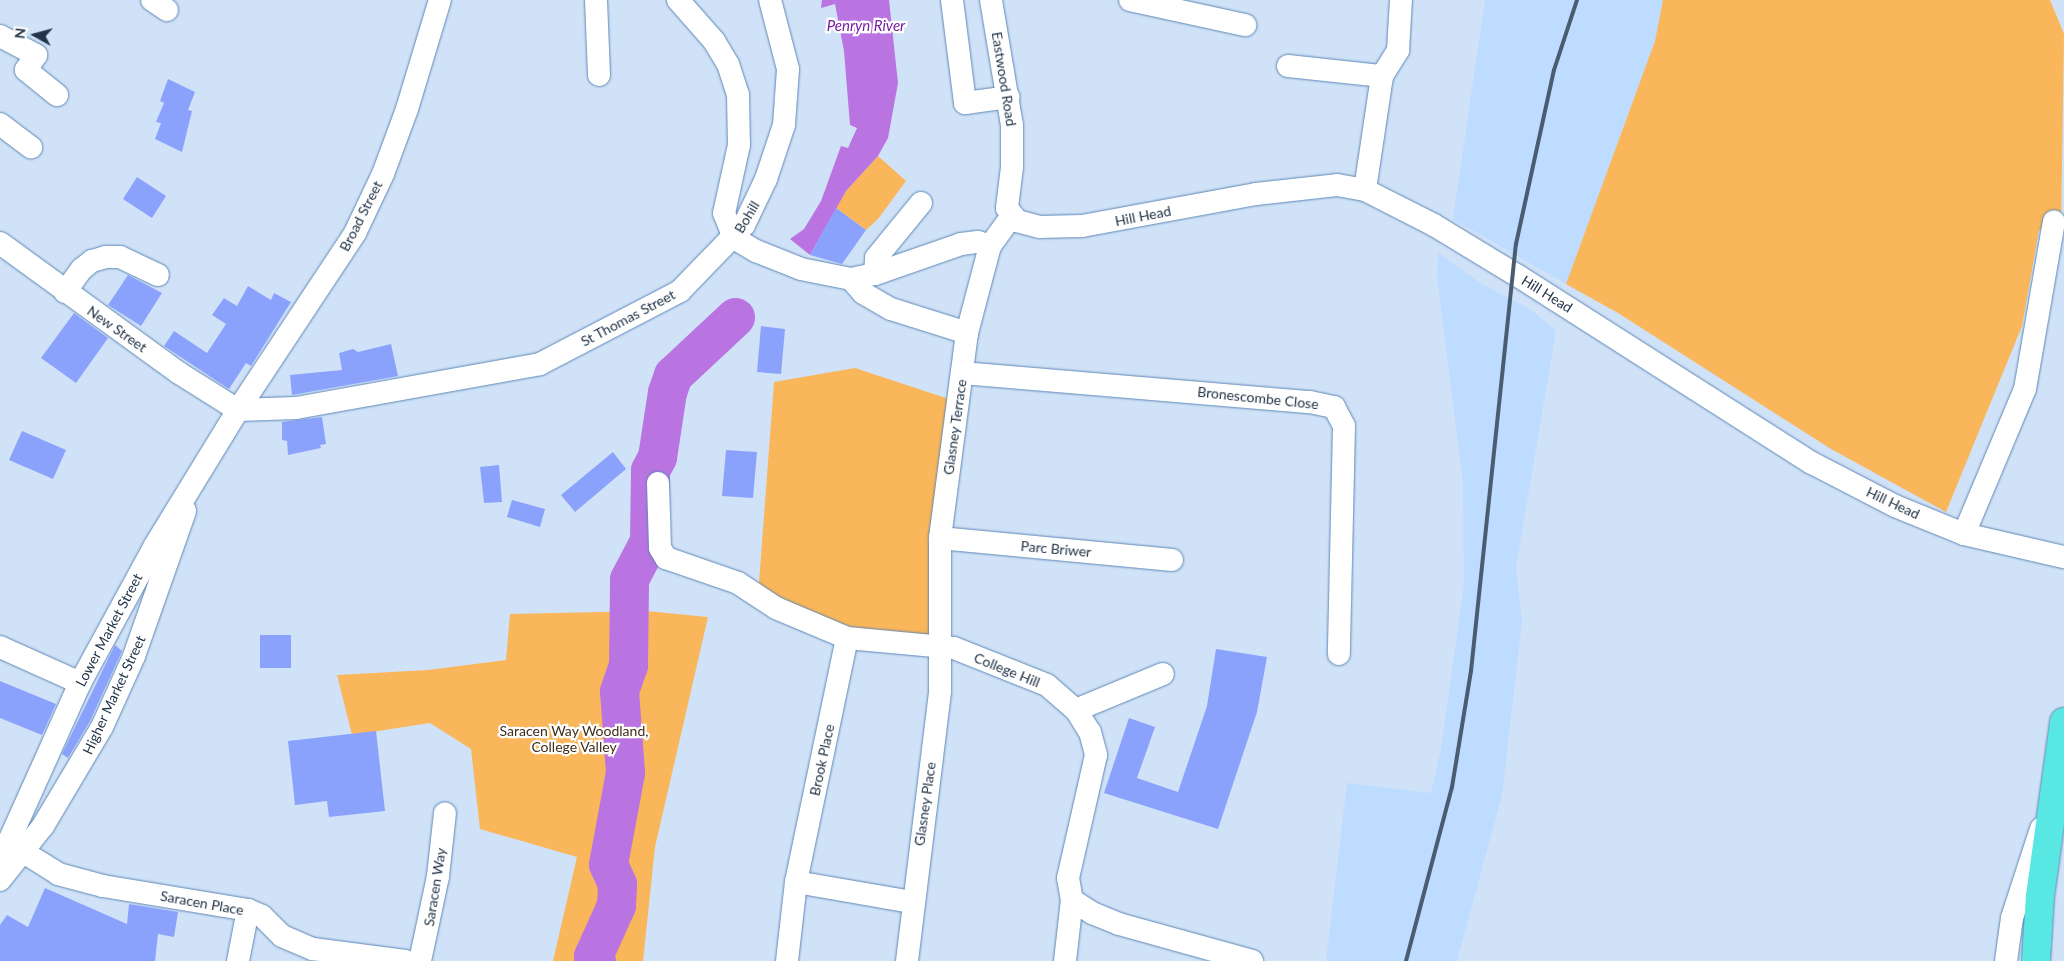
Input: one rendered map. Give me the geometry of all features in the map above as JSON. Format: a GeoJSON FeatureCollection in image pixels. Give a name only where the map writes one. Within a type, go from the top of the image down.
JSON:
{"type":"FeatureCollection","features":[{"type":"Feature","properties":{"kind":"highway"},"geometry":{"type":"LineString","coordinates":[[2036,961],[2053,790],[2064,722]]}},
{"type":"Feature","properties":{"kind":"street","name":"Broad Street"},"geometry":{"type":"LineString","coordinates":[[238,410],[288,338],[355,233],[383,174],[407,109],[440,0]]}},
{"type":"Feature","properties":{"kind":"street"},"geometry":{"type":"LineString","coordinates":[[596,0],[599,75]]}},
{"type":"Feature","properties":{"kind":"street","name":"Bohill"},"geometry":{"type":"LineString","coordinates":[[678,0],[714,41],[728,64],[738,95],[739,139],[724,205],[725,222],[734,238],[758,199],[787,114],[788,69],[770,0]]}},
{"type":"Feature","properties":{"kind":"street"},"geometry":{"type":"LineString","coordinates":[[952,0],[964,103],[1009,96]]}},
{"type":"Feature","properties":{"kind":"street","name":"Eastwood Road"},"geometry":{"type":"LineString","coordinates":[[990,0],[1009,96],[1012,153],[1007,208],[1011,217]]}},
{"type":"Feature","properties":{"kind":"street"},"geometry":{"type":"LineString","coordinates":[[1130,0],[1245,25]]}},
{"type":"Feature","properties":{"kind":"street"},"geometry":{"type":"LineString","coordinates":[[1365,190],[1382,76],[1398,50],[1401,0]]}},
{"type":"Feature","properties":{"kind":"street"},"geometry":{"type":"LineString","coordinates":[[0,36],[36,55],[26,70],[57,95]]}},
{"type":"Feature","properties":{"kind":"street"},"geometry":{"type":"LineString","coordinates":[[1288,66],[1382,76]]}},
{"type":"Feature","properties":{"kind":"street"},"geometry":{"type":"LineString","coordinates":[[0,124],[31,147]]}},
{"type":"Feature","properties":{"kind":"street","name":"Hill Head"},"geometry":{"type":"LineString","coordinates":[[1011,217],[1039,227],[1082,226],[1256,194],[1337,185],[1365,190],[1384,198],[1471,248],[1812,462],[1895,506],[1964,534],[2057,556]]}},
{"type":"Feature","properties":{"kind":"street"},"geometry":{"type":"LineString","coordinates":[[876,274],[876,258],[921,203]]}},
{"type":"Feature","properties":{"kind":"street","name":"Glasney Terrace"},"geometry":{"type":"LineString","coordinates":[[942,646],[940,538],[967,333],[990,246],[1011,217]]}},
{"type":"Feature","properties":{"kind":"street"},"geometry":{"type":"LineString","coordinates":[[1964,534],[2025,389],[2054,221]]}},
{"type":"Feature","properties":{"kind":"street","name":"St Thomas Street"},"geometry":{"type":"LineString","coordinates":[[238,410],[296,408],[540,364],[667,300],[693,280],[734,238]]}},
{"type":"Feature","properties":{"kind":"street"},"geometry":{"type":"LineString","coordinates":[[734,238],[756,251],[801,269],[852,279],[876,274],[951,246],[974,241],[990,246]]}},
{"type":"Feature","properties":{"kind":"street","name":"New Street"},"geometry":{"type":"LineString","coordinates":[[0,243],[153,355],[238,410]]}},
{"type":"Feature","properties":{"kind":"street"},"geometry":{"type":"LineString","coordinates":[[65,292],[82,269],[92,261],[106,257],[120,257],[158,275]]}},
{"type":"Feature","properties":{"kind":"street"},"geometry":{"type":"LineString","coordinates":[[852,279],[863,293],[891,309],[967,333]]}},
{"type":"Feature","properties":{"kind":"street","name":"Bronescombe Close"},"geometry":{"type":"LineString","coordinates":[[962,373],[1310,402],[1334,407],[1344,426],[1339,654]]}},
{"type":"Feature","properties":{"kind":"street","name":"Lower Market Street"},"geometry":{"type":"LineString","coordinates":[[0,861],[7,840],[80,683],[154,547],[191,491],[238,410]]}},
{"type":"Feature","properties":{"kind":"street","name":"College Hill"},"geometry":{"type":"LineString","coordinates":[[658,483],[660,548],[666,558],[738,583],[776,608],[847,638],[942,646],[1047,685],[1076,710],[1090,732],[1096,755],[1068,878],[1072,900],[1065,961]]}},
{"type":"Feature","properties":{"kind":"street","name":"Higher Market Street"},"geometry":{"type":"LineString","coordinates":[[0,880],[25,853],[81,766],[102,727],[134,656],[173,552],[191,491]]}},
{"type":"Feature","properties":{"kind":"street","name":"Parc Briwer"},"geometry":{"type":"LineString","coordinates":[[940,538],[1172,560]]}},
{"type":"Feature","properties":{"kind":"street","name":"Brook Place"},"geometry":{"type":"LineString","coordinates":[[787,961],[796,882],[847,638]]}},
{"type":"Feature","properties":{"kind":"street","name":"Glasney Place"},"geometry":{"type":"LineString","coordinates":[[907,961],[912,902],[940,691],[942,646]]}},
{"type":"Feature","properties":{"kind":"street"},"geometry":{"type":"LineString","coordinates":[[0,647],[80,683]]}},
{"type":"Feature","properties":{"kind":"street"},"geometry":{"type":"LineString","coordinates":[[1076,710],[1163,674]]}},
{"type":"Feature","properties":{"kind":"street"},"geometry":{"type":"LineString","coordinates":[[2006,961],[2012,918],[2053,790]]}},
{"type":"Feature","properties":{"kind":"street","name":"Saracen Way"},"geometry":{"type":"LineString","coordinates":[[420,961],[438,876],[444,813]]}},
{"type":"Feature","properties":{"kind":"street","name":"Saracen Place"},"geometry":{"type":"LineString","coordinates":[[25,853],[58,874],[103,886],[248,910],[262,916],[282,936],[296,944],[342,954],[405,961]]}},
{"type":"Feature","properties":{"kind":"street"},"geometry":{"type":"LineString","coordinates":[[796,882],[912,902]]}},
{"type":"Feature","properties":{"kind":"street"},"geometry":{"type":"LineString","coordinates":[[1072,900],[1092,913],[1119,924],[1252,961]]}},
{"type":"Feature","properties":{"kind":"street"},"geometry":{"type":"LineString","coordinates":[[238,961],[248,910]]}},
{"type":"Feature","properties":{"kind":"shaded area"},"geometry":{"type":"Polygon","coordinates":[[[1485,0],[1663,0],[1655,41],[1566,284],[1453,219],[1485,0]]]}},
{"type":"Feature","properties":{"kind":"shaded area"},"geometry":{"type":"Polygon","coordinates":[[[1438,253],[1482,284],[1530,309],[1556,331],[1516,567],[1522,622],[1502,795],[1457,961],[1326,961],[1347,783],[1431,793],[1441,749],[1464,585],[1463,482],[1437,277],[1438,253]]]}},
{"type":"Feature","properties":{"kind":"green space"},"geometry":{"type":"Polygon","coordinates":[[[1663,0],[2050,0],[2064,34],[2061,231],[2039,230],[2022,326],[1946,512],[1831,449],[1618,313],[1566,284],[1655,41],[1663,0]]]}},
{"type":"Feature","properties":{"kind":"green space"},"geometry":{"type":"Polygon","coordinates":[[[878,156],[906,181],[878,219],[866,230],[836,208],[846,191],[878,156]]]}},
{"type":"Feature","properties":{"kind":"green space"},"geometry":{"type":"Polygon","coordinates":[[[855,368],[958,402],[942,646],[847,638],[758,596],[774,382],[855,368]]]}},
{"type":"Feature","properties":{"kind":"green space","name":"Saracen Way Woodland, College Valley"},"geometry":{"type":"Polygon","coordinates":[[[646,611],[708,617],[655,847],[643,961],[553,961],[577,857],[480,829],[471,749],[430,723],[352,735],[337,675],[428,670],[506,660],[510,614],[646,611]]]}},
{"type":"Feature","properties":{"kind":"water","name":"Penryn River"},"geometry":{"type":"Polygon","coordinates":[[[822,0],[889,0],[898,83],[888,138],[878,156],[846,191],[810,255],[790,239],[804,229],[821,201],[841,146],[848,148],[857,128],[850,125],[844,51],[835,4],[821,8],[822,0]]]}},
{"type":"Feature","properties":{"kind":"building"},"geometry":{"type":"Polygon","coordinates":[[[168,79],[195,92],[188,110],[192,111],[182,152],[155,139],[161,123],[156,122],[164,103],[160,101],[168,79]]]}},
{"type":"Feature","properties":{"kind":"building"},"geometry":{"type":"Polygon","coordinates":[[[137,177],[166,196],[152,218],[123,199],[137,177]]]}},
{"type":"Feature","properties":{"kind":"building"},"geometry":{"type":"Polygon","coordinates":[[[836,208],[866,230],[842,264],[810,255],[836,208]]]}},
{"type":"Feature","properties":{"kind":"building"},"geometry":{"type":"Polygon","coordinates":[[[128,275],[162,293],[141,326],[108,305],[128,275]]]}},
{"type":"Feature","properties":{"kind":"building"},"geometry":{"type":"Polygon","coordinates":[[[248,286],[271,300],[274,293],[291,302],[251,366],[246,363],[229,389],[164,346],[174,331],[207,353],[226,324],[212,315],[224,298],[237,306],[248,286]]]}},
{"type":"Feature","properties":{"kind":"building"},"geometry":{"type":"Polygon","coordinates":[[[74,313],[108,338],[76,383],[41,358],[74,313]]]}},
{"type":"Feature","properties":{"kind":"building"},"geometry":{"type":"Polygon","coordinates":[[[761,326],[785,329],[781,374],[757,372],[761,326]]]}},
{"type":"Feature","properties":{"kind":"building"},"geometry":{"type":"Polygon","coordinates":[[[391,344],[398,376],[292,395],[290,375],[342,370],[339,353],[353,349],[358,352],[391,344]]]}},
{"type":"Feature","properties":{"kind":"building"},"geometry":{"type":"Polygon","coordinates":[[[322,417],[326,444],[320,445],[321,448],[288,455],[287,441],[282,440],[282,422],[322,417]]]}},
{"type":"Feature","properties":{"kind":"building"},"geometry":{"type":"Polygon","coordinates":[[[22,431],[66,450],[53,479],[9,460],[22,431]]]}},
{"type":"Feature","properties":{"kind":"building"},"geometry":{"type":"Polygon","coordinates":[[[726,450],[757,452],[753,498],[722,496],[726,450]]]}},
{"type":"Feature","properties":{"kind":"building"},"geometry":{"type":"Polygon","coordinates":[[[613,452],[626,469],[575,512],[561,495],[613,452]]]}},
{"type":"Feature","properties":{"kind":"building"},"geometry":{"type":"Polygon","coordinates":[[[499,465],[502,502],[484,503],[480,467],[499,465]]]}},
{"type":"Feature","properties":{"kind":"building"},"geometry":{"type":"Polygon","coordinates":[[[512,500],[545,509],[540,527],[507,517],[512,500]]]}},
{"type":"Feature","properties":{"kind":"building"},"geometry":{"type":"Polygon","coordinates":[[[260,635],[291,635],[291,668],[260,668],[260,635]]]}},
{"type":"Feature","properties":{"kind":"building"},"geometry":{"type":"Polygon","coordinates":[[[115,645],[122,651],[90,721],[68,758],[62,754],[115,645]]]}},
{"type":"Feature","properties":{"kind":"building"},"geometry":{"type":"Polygon","coordinates":[[[1216,649],[1267,657],[1257,712],[1218,829],[1104,793],[1129,718],[1155,727],[1137,778],[1178,792],[1207,706],[1216,649]]]}},
{"type":"Feature","properties":{"kind":"building"},"geometry":{"type":"Polygon","coordinates":[[[0,681],[56,704],[42,735],[0,718],[0,681]]]}},
{"type":"Feature","properties":{"kind":"building"},"geometry":{"type":"Polygon","coordinates":[[[376,731],[385,811],[329,817],[327,801],[295,805],[288,741],[376,731]]]}},
{"type":"Feature","properties":{"kind":"building"},"geometry":{"type":"Polygon","coordinates":[[[45,888],[127,924],[129,904],[178,912],[174,937],[158,934],[155,961],[0,961],[0,925],[7,915],[28,927],[45,888]]]}},
{"type":"Feature","properties":{"kind":"waterway"},"geometry":{"type":"LineString","coordinates":[[596,961],[593,956],[616,905],[617,884],[608,864],[625,772],[619,691],[628,665],[629,579],[649,541],[650,470],[657,457],[667,392],[673,375],[735,317]]}},
{"type":"Feature","properties":{"kind":"railway"},"geometry":{"type":"LineString","coordinates":[[1406,961],[1452,787],[1471,671],[1516,244],[1554,70],[1577,0]]}}]}
